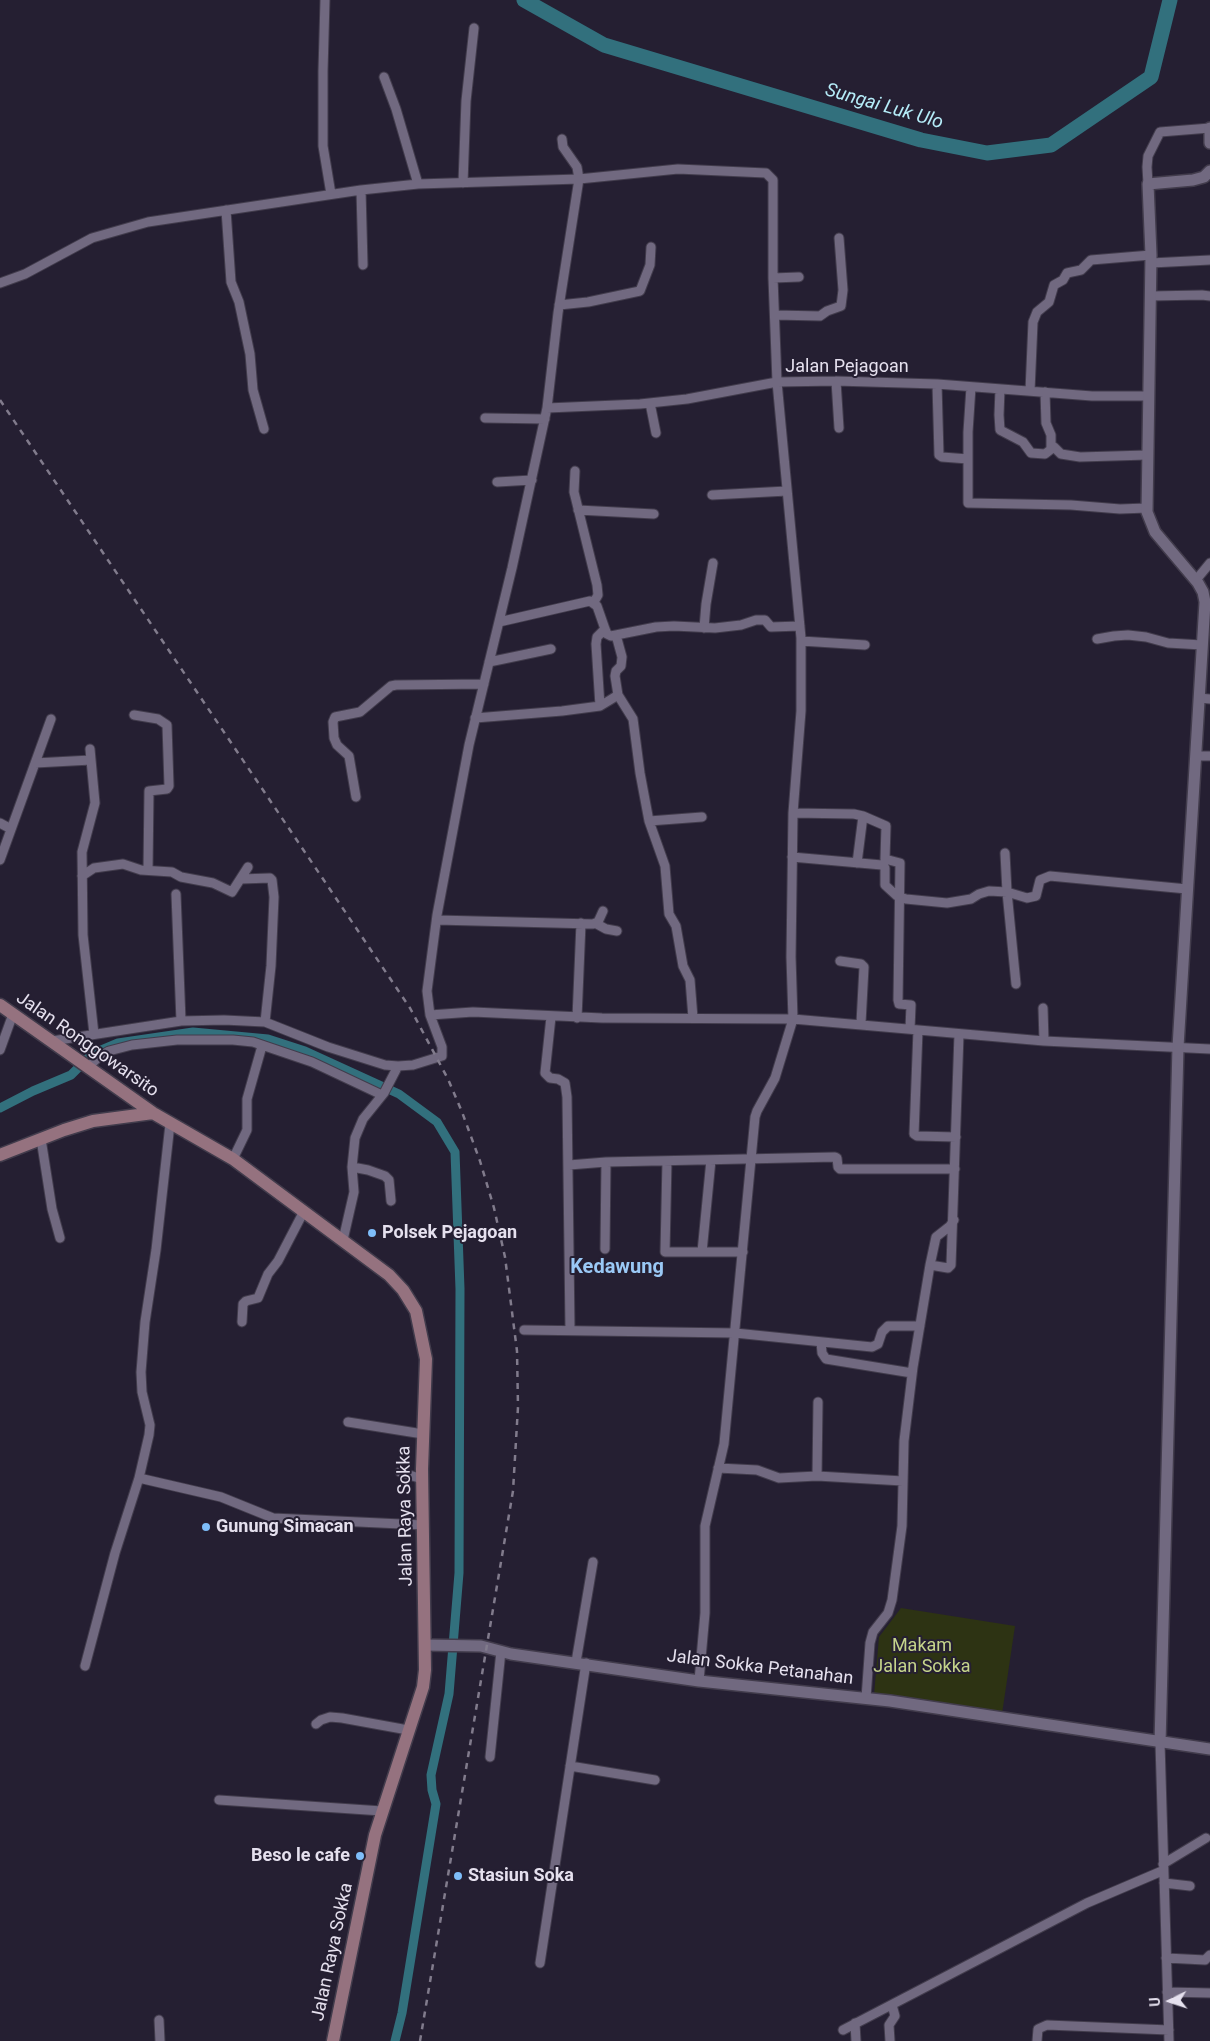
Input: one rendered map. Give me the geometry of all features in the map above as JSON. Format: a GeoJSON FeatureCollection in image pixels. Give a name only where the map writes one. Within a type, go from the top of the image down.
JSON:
{"type":"FeatureCollection","features":[{"type":"Feature","properties":{"kind":"main road","name":"Jalan Ronggowarsito"},"geometry":{"type":"LineString","coordinates":[[0,1005],[154,1113]]}},
{"type":"Feature","properties":{"kind":"main road"},"geometry":{"type":"LineString","coordinates":[[128,1116],[137,1100]]}},
{"type":"Feature","properties":{"kind":"main road","name":"Jalan Raya Sokka"},"geometry":{"type":"LineString","coordinates":[[154,1113],[233,1159],[390,1275],[416,1311],[426,1359],[422,1479],[425,1645],[423,1687],[382,1811],[366,1877],[333,2041]]}},
{"type":"Feature","properties":{"kind":"main road"},"geometry":{"type":"LineString","coordinates":[[0,1155],[41,1138],[93,1121],[154,1113]]}},
{"type":"Feature","properties":{"kind":"street"},"geometry":{"type":"LineString","coordinates":[[325,0],[323,146],[331,194]]}},
{"type":"Feature","properties":{"kind":"street"},"geometry":{"type":"LineString","coordinates":[[463,183],[466,101],[474,28]]}},
{"type":"Feature","properties":{"kind":"street"},"geometry":{"type":"LineString","coordinates":[[384,77],[396,109],[418,184]]}},
{"type":"Feature","properties":{"kind":"street"},"geometry":{"type":"LineString","coordinates":[[1169,2041],[1160,1743],[1178,1046],[1196,756],[1204,698],[1205,674],[1202,645],[1207,626],[1203,592],[1196,580],[1155,532],[1147,508],[1151,259],[1146,167],[1148,156],[1160,132],[1210,128],[1210,143]]}},
{"type":"Feature","properties":{"kind":"street"},"geometry":{"type":"LineString","coordinates":[[52,1041],[181,1021],[224,1020],[265,1022],[328,1047],[385,1065],[412,1065],[442,1056],[442,1047],[430,1015],[428,991],[437,920],[475,718],[532,480],[547,408],[559,305],[579,179],[578,167],[563,147],[562,139]]}},
{"type":"Feature","properties":{"kind":"street"},"geometry":{"type":"LineString","coordinates":[[0,284],[25,274],[92,238],[148,222],[331,194],[418,184],[579,179],[678,169],[766,173],[771,177],[774,186],[773,278],[777,382],[801,641],[801,711],[793,813],[792,857],[793,1018],[773,1082],[757,1111],[724,1444],[705,1526],[705,1613],[699,1681]]}},
{"type":"Feature","properties":{"kind":"street"},"geometry":{"type":"LineString","coordinates":[[1148,184],[1193,180],[1204,177],[1210,171]]}},
{"type":"Feature","properties":{"kind":"street"},"geometry":{"type":"LineString","coordinates":[[361,190],[363,265]]}},
{"type":"Feature","properties":{"kind":"street"},"geometry":{"type":"LineString","coordinates":[[226,210],[231,282],[239,302],[250,354],[253,390],[264,429]]}},
{"type":"Feature","properties":{"kind":"street"},"geometry":{"type":"LineString","coordinates":[[774,315],[820,316],[827,311],[839,308],[843,290],[839,238]]}},
{"type":"Feature","properties":{"kind":"street"},"geometry":{"type":"LineString","coordinates":[[559,305],[588,302],[640,290],[650,265],[651,247]]}},
{"type":"Feature","properties":{"kind":"street"},"geometry":{"type":"LineString","coordinates":[[1030,392],[1034,322],[1037,312],[1048,302],[1054,285],[1063,280],[1067,273],[1081,270],[1091,260],[1210,260]]}},
{"type":"Feature","properties":{"kind":"street"},"geometry":{"type":"LineString","coordinates":[[773,278],[799,277]]}},
{"type":"Feature","properties":{"kind":"street"},"geometry":{"type":"LineString","coordinates":[[1151,296],[1202,294],[1210,296]]}},
{"type":"Feature","properties":{"kind":"street"},"geometry":{"type":"LineString","coordinates":[[836,381],[839,428]]}},
{"type":"Feature","properties":{"kind":"street","name":"Jalan Pejagoan"},"geometry":{"type":"LineString","coordinates":[[547,408],[650,403],[688,399],[777,382],[836,381],[937,384],[1092,396],[1149,396]]}},
{"type":"Feature","properties":{"kind":"street"},"geometry":{"type":"LineString","coordinates":[[937,384],[939,455],[942,457],[968,459]]}},
{"type":"Feature","properties":{"kind":"street"},"geometry":{"type":"LineString","coordinates":[[971,387],[967,502],[970,504],[1071,505],[1120,509],[1147,508]]}},
{"type":"Feature","properties":{"kind":"street"},"geometry":{"type":"LineString","coordinates":[[1000,389],[1000,430],[1023,442],[1031,453],[1045,454],[1052,448],[1057,448],[1062,454],[1080,458],[1147,455]]}},
{"type":"Feature","properties":{"kind":"street"},"geometry":{"type":"LineString","coordinates":[[1045,392],[1046,423],[1051,435],[1052,448]]}},
{"type":"Feature","properties":{"kind":"street"},"geometry":{"type":"LineString","coordinates":[[650,403],[656,433]]}},
{"type":"Feature","properties":{"kind":"street"},"geometry":{"type":"LineString","coordinates":[[485,418],[545,419]]}},
{"type":"Feature","properties":{"kind":"street"},"geometry":{"type":"LineString","coordinates":[[575,470],[574,492],[595,572],[598,595],[594,602]]}},
{"type":"Feature","properties":{"kind":"street"},"geometry":{"type":"LineString","coordinates":[[497,482],[532,480]]}},
{"type":"Feature","properties":{"kind":"street"},"geometry":{"type":"LineString","coordinates":[[712,495],[787,490]]}},
{"type":"Feature","properties":{"kind":"street"},"geometry":{"type":"LineString","coordinates":[[578,510],[654,514]]}},
{"type":"Feature","properties":{"kind":"street"},"geometry":{"type":"LineString","coordinates":[[704,628],[713,563]]}},
{"type":"Feature","properties":{"kind":"street"},"geometry":{"type":"LineString","coordinates":[[1196,580],[1210,563]]}},
{"type":"Feature","properties":{"kind":"street"},"geometry":{"type":"LineString","coordinates":[[499,622],[564,606],[590,601],[594,602]]}},
{"type":"Feature","properties":{"kind":"street"},"geometry":{"type":"LineString","coordinates":[[594,602],[604,621],[607,634],[612,636],[656,627],[728,627],[748,623],[752,620],[767,621],[771,627],[800,626]]}},
{"type":"Feature","properties":{"kind":"street"},"geometry":{"type":"LineString","coordinates":[[600,706],[596,644],[597,637],[605,629]]}},
{"type":"Feature","properties":{"kind":"street"},"geometry":{"type":"LineString","coordinates":[[616,635],[622,657],[621,666],[616,671],[615,676],[618,695],[633,719],[649,821],[665,866],[670,916],[679,936],[683,966],[690,984],[693,1018]]}},
{"type":"Feature","properties":{"kind":"street"},"geometry":{"type":"LineString","coordinates":[[1097,639],[1114,636],[1146,637],[1168,643],[1202,645]]}},
{"type":"Feature","properties":{"kind":"street"},"geometry":{"type":"LineString","coordinates":[[801,641],[865,645]]}},
{"type":"Feature","properties":{"kind":"street"},"geometry":{"type":"LineString","coordinates":[[489,662],[551,649]]}},
{"type":"Feature","properties":{"kind":"street"},"geometry":{"type":"LineString","coordinates":[[356,797],[349,756],[335,740],[333,722],[335,717],[360,712],[391,686],[484,684]]}},
{"type":"Feature","properties":{"kind":"street"},"geometry":{"type":"LineString","coordinates":[[475,718],[600,706],[618,695]]}},
{"type":"Feature","properties":{"kind":"street"},"geometry":{"type":"LineString","coordinates":[[134,715],[158,719],[167,725],[169,786],[167,789],[149,791],[148,870]]}},
{"type":"Feature","properties":{"kind":"street"},"geometry":{"type":"LineString","coordinates":[[0,860],[51,719]]}},
{"type":"Feature","properties":{"kind":"street"},"geometry":{"type":"LineString","coordinates":[[90,749],[95,804],[82,848],[82,876],[83,944],[94,1034]]}},
{"type":"Feature","properties":{"kind":"street"},"geometry":{"type":"LineString","coordinates":[[1196,756],[1210,756]]}},
{"type":"Feature","properties":{"kind":"street"},"geometry":{"type":"LineString","coordinates":[[35,763],[91,760]]}},
{"type":"Feature","properties":{"kind":"street"},"geometry":{"type":"LineString","coordinates":[[793,813],[854,814],[886,826],[885,859],[900,863],[901,898],[898,1000],[899,1004],[910,1005],[914,1030],[914,1134],[917,1136],[956,1137]]}},
{"type":"Feature","properties":{"kind":"street"},"geometry":{"type":"LineString","coordinates":[[856,863],[863,816]]}},
{"type":"Feature","properties":{"kind":"street"},"geometry":{"type":"LineString","coordinates":[[649,821],[702,817]]}},
{"type":"Feature","properties":{"kind":"street"},"geometry":{"type":"LineString","coordinates":[[0,823],[11,829]]}},
{"type":"Feature","properties":{"kind":"street"},"geometry":{"type":"LineString","coordinates":[[1005,854],[1016,984]]}},
{"type":"Feature","properties":{"kind":"street"},"geometry":{"type":"LineString","coordinates":[[792,857],[883,866],[885,885],[901,898],[947,904],[966,901],[989,891],[1007,892],[1032,898],[1036,896],[1040,880],[1050,876],[1187,889]]}},
{"type":"Feature","properties":{"kind":"street"},"geometry":{"type":"LineString","coordinates":[[82,876],[94,868],[124,864],[137,869],[172,872],[181,877],[213,883],[232,892],[248,867]]}},
{"type":"Feature","properties":{"kind":"street"},"geometry":{"type":"LineString","coordinates":[[241,879],[272,879],[274,897],[271,966],[265,1022]]}},
{"type":"Feature","properties":{"kind":"street"},"geometry":{"type":"LineString","coordinates":[[176,894],[181,1021]]}},
{"type":"Feature","properties":{"kind":"street"},"geometry":{"type":"LineString","coordinates":[[437,920],[595,923],[600,920],[603,911]]}},
{"type":"Feature","properties":{"kind":"street"},"geometry":{"type":"LineString","coordinates":[[577,1018],[581,923]]}},
{"type":"Feature","properties":{"kind":"street"},"geometry":{"type":"LineString","coordinates":[[595,923],[606,930],[617,931]]}},
{"type":"Feature","properties":{"kind":"street"},"geometry":{"type":"LineString","coordinates":[[840,962],[861,964],[864,967],[861,1023]]}},
{"type":"Feature","properties":{"kind":"street"},"geometry":{"type":"LineString","coordinates":[[1043,1008],[1044,1041]]}},
{"type":"Feature","properties":{"kind":"street"},"geometry":{"type":"LineString","coordinates":[[430,1015],[473,1012],[577,1018],[793,1018],[1044,1041],[1210,1049]]}},
{"type":"Feature","properties":{"kind":"street"},"geometry":{"type":"LineString","coordinates":[[0,1050],[13,1014]]}},
{"type":"Feature","properties":{"kind":"street"},"geometry":{"type":"LineString","coordinates":[[551,1017],[545,1073],[550,1078],[558,1079],[565,1083],[567,1097],[570,1329]]}},
{"type":"Feature","properties":{"kind":"street"},"geometry":{"type":"LineString","coordinates":[[930,1265],[948,1268],[951,1266],[959,1034]]}},
{"type":"Feature","properties":{"kind":"street"},"geometry":{"type":"LineString","coordinates":[[83,1064],[109,1051],[177,1040],[253,1042],[312,1062],[383,1094]]}},
{"type":"Feature","properties":{"kind":"street"},"geometry":{"type":"LineString","coordinates":[[233,1159],[247,1130],[247,1098],[262,1046]]}},
{"type":"Feature","properties":{"kind":"street"},"geometry":{"type":"LineString","coordinates":[[343,1240],[354,1192],[352,1168],[355,1138],[363,1119],[383,1094],[398,1066]]}},
{"type":"Feature","properties":{"kind":"street"},"geometry":{"type":"LineString","coordinates":[[86,1666],[116,1553],[139,1478],[150,1425],[141,1378],[145,1322],[156,1250],[170,1124]]}},
{"type":"Feature","properties":{"kind":"street"},"geometry":{"type":"LineString","coordinates":[[41,1138],[52,1209],[60,1238]]}},
{"type":"Feature","properties":{"kind":"street"},"geometry":{"type":"LineString","coordinates":[[569,1165],[606,1162],[835,1157],[840,1169],[955,1169]]}},
{"type":"Feature","properties":{"kind":"street"},"geometry":{"type":"LineString","coordinates":[[702,1252],[711,1160]]}},
{"type":"Feature","properties":{"kind":"street"},"geometry":{"type":"LineString","coordinates":[[667,1161],[665,1252],[743,1252]]}},
{"type":"Feature","properties":{"kind":"street"},"geometry":{"type":"LineString","coordinates":[[605,1249],[606,1162]]}},
{"type":"Feature","properties":{"kind":"street"},"geometry":{"type":"LineString","coordinates":[[352,1168],[368,1170],[386,1176],[389,1180],[391,1201]]}},
{"type":"Feature","properties":{"kind":"street"},"geometry":{"type":"LineString","coordinates":[[242,1322],[243,1304],[246,1301],[258,1298],[268,1274],[278,1261],[304,1212]]}},
{"type":"Feature","properties":{"kind":"street"},"geometry":{"type":"LineString","coordinates":[[866,1698],[871,1637],[888,1613],[892,1600],[902,1526],[904,1442],[912,1373],[930,1265],[936,1237],[952,1224],[954,1220]]}},
{"type":"Feature","properties":{"kind":"street"},"geometry":{"type":"LineString","coordinates":[[524,1330],[570,1329],[735,1333],[872,1347],[878,1344],[882,1332],[888,1326],[920,1326]]}},
{"type":"Feature","properties":{"kind":"street"},"geometry":{"type":"LineString","coordinates":[[821,1342],[822,1352],[826,1359],[912,1373]]}},
{"type":"Feature","properties":{"kind":"street"},"geometry":{"type":"LineString","coordinates":[[817,1476],[818,1402]]}},
{"type":"Feature","properties":{"kind":"street"},"geometry":{"type":"LineString","coordinates":[[348,1422],[423,1434]]}},
{"type":"Feature","properties":{"kind":"street"},"geometry":{"type":"LineString","coordinates":[[718,1468],[757,1470],[780,1478],[817,1476],[903,1481]]}},
{"type":"Feature","properties":{"kind":"street"},"geometry":{"type":"LineString","coordinates":[[400,1472],[422,1479]]}},
{"type":"Feature","properties":{"kind":"street"},"geometry":{"type":"LineString","coordinates":[[139,1478],[221,1497],[259,1514],[274,1518],[424,1525]]}},
{"type":"Feature","properties":{"kind":"street"},"geometry":{"type":"LineString","coordinates":[[540,1963],[570,1766],[593,1562]]}},
{"type":"Feature","properties":{"kind":"street","name":"Jalan Sokka Petanahan"},"geometry":{"type":"LineString","coordinates":[[425,1645],[481,1646],[501,1651],[699,1681],[866,1698],[1210,1749]]}},
{"type":"Feature","properties":{"kind":"street"},"geometry":{"type":"LineString","coordinates":[[490,1756],[501,1651]]}},
{"type":"Feature","properties":{"kind":"street"},"geometry":{"type":"LineString","coordinates":[[316,1724],[330,1717],[408,1730]]}},
{"type":"Feature","properties":{"kind":"street"},"geometry":{"type":"LineString","coordinates":[[570,1766],[655,1780]]}},
{"type":"Feature","properties":{"kind":"street"},"geometry":{"type":"LineString","coordinates":[[219,1800],[382,1811]]}},
{"type":"Feature","properties":{"kind":"street"},"geometry":{"type":"LineString","coordinates":[[843,2030],[1087,1902],[1163,1867],[1206,1838]]}},
{"type":"Feature","properties":{"kind":"street"},"geometry":{"type":"LineString","coordinates":[[1164,1882],[1190,1886]]}},
{"type":"Feature","properties":{"kind":"street"},"geometry":{"type":"LineString","coordinates":[[1166,1958],[1206,1960],[1210,1955]]}},
{"type":"Feature","properties":{"kind":"street"},"geometry":{"type":"LineString","coordinates":[[1167,1992],[1210,1993]]}},
{"type":"Feature","properties":{"kind":"street"},"geometry":{"type":"LineString","coordinates":[[890,2041],[889,2025],[895,2016],[892,2005]]}},
{"type":"Feature","properties":{"kind":"street"},"geometry":{"type":"LineString","coordinates":[[159,2020],[160,2041]]}},
{"type":"Feature","properties":{"kind":"street"},"geometry":{"type":"LineString","coordinates":[[855,2023],[856,2041]]}},
{"type":"Feature","properties":{"kind":"street"},"geometry":{"type":"LineString","coordinates":[[1037,2041],[1038,2029],[1047,2025],[1168,2030]]}},
{"type":"Feature","properties":{"kind":"green space","name":"Makam Jalan Sokka"},"geometry":{"type":"Polygon","coordinates":[[[901,1608],[1015,1626],[1002,1714],[874,1695],[879,1637],[901,1608]]]}},
{"type":"Feature","properties":{"kind":"waterway","name":"Sungai Luk Ulo"},"geometry":{"type":"LineString","coordinates":[[524,0],[604,45],[921,140],[987,153],[1051,145],[1151,77],[1170,0]]}},
{"type":"Feature","properties":{"kind":"waterway"},"geometry":{"type":"LineString","coordinates":[[0,1108],[33,1091],[71,1075],[92,1054],[118,1043],[193,1032],[268,1039],[305,1051],[399,1094],[437,1122],[455,1152],[460,1289],[459,1573],[449,1694],[431,1775],[432,1790],[436,1804],[402,2013],[395,2041]]}},
{"type":"Feature","properties":{"kind":"railway"},"geometry":{"type":"LineString","coordinates":[[0,400],[410,1008],[448,1079],[462,1112],[480,1161],[494,1208],[505,1257],[517,1351],[518,1407],[513,1491],[420,2041]]}},
{"type":"Feature","properties":{"kind":"place","name":"Polsek Pejagoan"},"geometry":{"type":"Point","coordinates":[372,1233]}},
{"type":"Feature","properties":{"kind":"place","name":"Gunung Simacan"},"geometry":{"type":"Point","coordinates":[206,1527]}},
{"type":"Feature","properties":{"kind":"place","name":"Beso le cafe"},"geometry":{"type":"Point","coordinates":[360,1856]}},
{"type":"Feature","properties":{"kind":"place","name":"Stasiun Soka"},"geometry":{"type":"Point","coordinates":[458,1876]}},
{"type":"Feature","properties":{"kind":"district","name":"Kedawung"},"geometry":{"type":"Point","coordinates":[617,1268]}}]}
